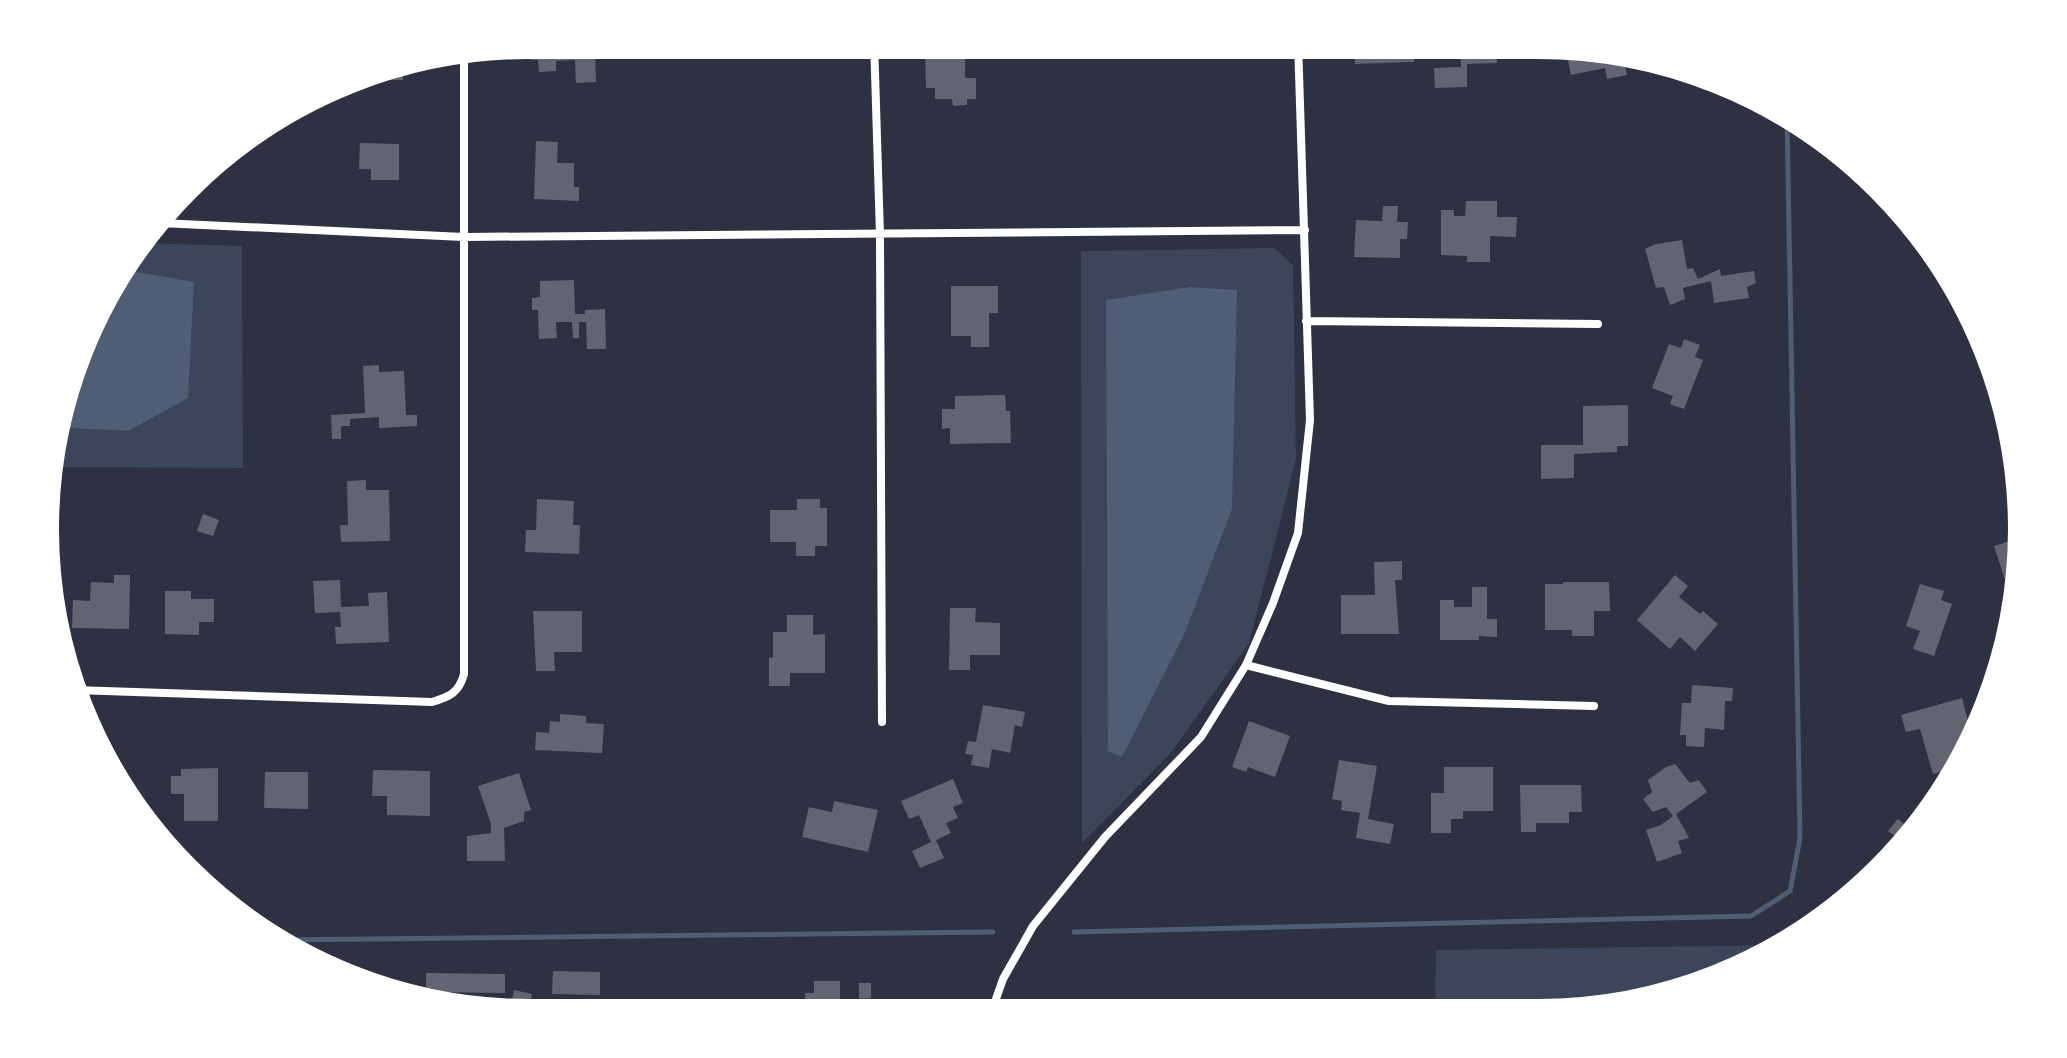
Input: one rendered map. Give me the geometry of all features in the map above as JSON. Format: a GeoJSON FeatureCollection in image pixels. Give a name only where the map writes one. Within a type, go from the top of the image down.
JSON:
{"type":"FeatureCollection","features":[{"type":"Feature","properties":{"kind":"street"},"geometry":{"type":"LineString","coordinates":[[874,54],[880,235],[882,722]]}},
{"type":"Feature","properties":{"kind":"street"},"geometry":{"type":"LineString","coordinates":[[994,1004],[1003,979],[1033,926],[1105,837],[1201,737],[1246,665],[1298,533],[1310,420],[1298,54]]}},
{"type":"Feature","properties":{"kind":"street"},"geometry":{"type":"LineString","coordinates":[[82,690],[432,702],[451,696],[461,685],[464,674],[464,58]]}},
{"type":"Feature","properties":{"kind":"street"},"geometry":{"type":"LineString","coordinates":[[166,223],[464,237],[1305,230]]}},
{"type":"Feature","properties":{"kind":"street"},"geometry":{"type":"LineString","coordinates":[[1306,321],[1598,324]]}},
{"type":"Feature","properties":{"kind":"street"},"geometry":{"type":"LineString","coordinates":[[1246,665],[1343,692],[1389,701],[1594,706]]}},
{"type":"Feature","properties":{"kind":"shaded area"},"geometry":{"type":"Polygon","coordinates":[[[150,243],[242,246],[243,468],[58,467],[70,406],[90,347],[118,291],[150,243]]]}},
{"type":"Feature","properties":{"kind":"shaded area"},"geometry":{"type":"Polygon","coordinates":[[[1274,248],[1293,265],[1296,459],[1249,644],[1169,755],[1082,843],[1081,251],[1274,248]]]}},
{"type":"Feature","properties":{"kind":"shaded area"},"geometry":{"type":"Polygon","coordinates":[[[130,271],[194,282],[188,398],[128,431],[65,428],[90,347],[130,271]]]}},
{"type":"Feature","properties":{"kind":"shaded area"},"geometry":{"type":"Polygon","coordinates":[[[1190,287],[1237,290],[1232,509],[1184,635],[1122,757],[1108,751],[1106,300],[1190,287]]]}},
{"type":"Feature","properties":{"kind":"shaded area"},"geometry":{"type":"Polygon","coordinates":[[[1766,945],[1720,968],[1661,988],[1600,1000],[1538,1004],[1435,1004],[1436,950],[1766,945]]]}},
{"type":"Feature","properties":{"kind":"building"},"geometry":{"type":"Polygon","coordinates":[[[530,54],[595,54],[596,82],[576,83],[575,60],[556,61],[556,71],[539,72],[538,60],[530,60],[530,54]]]}},
{"type":"Feature","properties":{"kind":"building"},"geometry":{"type":"Polygon","coordinates":[[[925,54],[965,54],[965,78],[976,78],[976,99],[967,99],[967,105],[953,106],[952,99],[935,99],[935,88],[926,88],[925,54]]]}},
{"type":"Feature","properties":{"kind":"building"},"geometry":{"type":"Polygon","coordinates":[[[1355,54],[1414,54],[1414,62],[1355,64],[1355,54]]]}},
{"type":"Feature","properties":{"kind":"building"},"geometry":{"type":"Polygon","coordinates":[[[1460,54],[1496,54],[1497,63],[1467,64],[1467,87],[1435,88],[1434,68],[1461,67],[1460,54]]]}},
{"type":"Feature","properties":{"kind":"building"},"geometry":{"type":"Polygon","coordinates":[[[1567,55],[1624,62],[1627,75],[1607,79],[1605,68],[1571,75],[1567,55]]]}},
{"type":"Feature","properties":{"kind":"building"},"geometry":{"type":"Polygon","coordinates":[[[403,71],[403,80],[373,80],[403,71]]]}},
{"type":"Feature","properties":{"kind":"building"},"geometry":{"type":"Polygon","coordinates":[[[536,141],[558,142],[557,163],[574,163],[574,187],[579,187],[579,201],[534,199],[536,141]]]}},
{"type":"Feature","properties":{"kind":"building"},"geometry":{"type":"Polygon","coordinates":[[[360,143],[399,144],[399,180],[371,180],[371,169],[359,169],[360,143]]]}},
{"type":"Feature","properties":{"kind":"building"},"geometry":{"type":"Polygon","coordinates":[[[1466,201],[1497,201],[1497,217],[1517,217],[1516,237],[1490,236],[1490,262],[1467,262],[1467,256],[1441,255],[1441,210],[1454,210],[1454,216],[1465,216],[1466,201]]]}},
{"type":"Feature","properties":{"kind":"building"},"geometry":{"type":"Polygon","coordinates":[[[1383,206],[1398,206],[1397,222],[1408,222],[1407,239],[1400,239],[1400,258],[1354,257],[1356,220],[1382,221],[1383,206]]]}},
{"type":"Feature","properties":{"kind":"building"},"geometry":{"type":"Polygon","coordinates":[[[1682,240],[1687,269],[1693,268],[1698,279],[1720,269],[1721,276],[1754,271],[1756,283],[1747,287],[1749,298],[1714,303],[1711,281],[1683,288],[1685,299],[1670,305],[1664,287],[1656,288],[1645,249],[1682,240]]]}},
{"type":"Feature","properties":{"kind":"building"},"geometry":{"type":"Polygon","coordinates":[[[574,280],[575,314],[605,309],[606,349],[587,349],[586,322],[579,322],[579,338],[573,338],[572,322],[556,322],[557,338],[539,339],[538,310],[532,310],[532,298],[540,297],[540,281],[574,280]]]}},
{"type":"Feature","properties":{"kind":"building"},"geometry":{"type":"Polygon","coordinates":[[[951,286],[998,286],[998,313],[989,313],[989,347],[971,347],[971,336],[951,336],[951,286]]]}},
{"type":"Feature","properties":{"kind":"building"},"geometry":{"type":"Polygon","coordinates":[[[1684,339],[1700,345],[1695,357],[1703,360],[1684,409],[1670,404],[1673,396],[1652,388],[1669,344],[1681,348],[1684,339]]]}},
{"type":"Feature","properties":{"kind":"building"},"geometry":{"type":"Polygon","coordinates":[[[379,365],[379,372],[404,371],[406,415],[417,415],[417,426],[379,428],[379,417],[350,419],[350,426],[341,426],[341,439],[332,439],[331,415],[365,413],[363,366],[379,365]]]}},
{"type":"Feature","properties":{"kind":"building"},"geometry":{"type":"Polygon","coordinates":[[[1005,395],[1006,411],[1010,411],[1011,443],[950,444],[950,428],[942,429],[942,409],[955,409],[955,396],[1005,395]]]}},
{"type":"Feature","properties":{"kind":"building"},"geometry":{"type":"Polygon","coordinates":[[[1628,405],[1628,446],[1617,446],[1617,452],[1574,454],[1574,478],[1541,479],[1541,445],[1583,445],[1583,406],[1628,405]]]}},
{"type":"Feature","properties":{"kind":"building"},"geometry":{"type":"Polygon","coordinates":[[[366,480],[366,490],[389,490],[390,541],[341,542],[340,525],[348,525],[347,481],[366,480]]]}},
{"type":"Feature","properties":{"kind":"building"},"geometry":{"type":"Polygon","coordinates":[[[537,499],[574,501],[573,525],[580,525],[579,554],[525,552],[526,530],[536,530],[537,499]]]}},
{"type":"Feature","properties":{"kind":"building"},"geometry":{"type":"Polygon","coordinates":[[[797,499],[820,499],[820,508],[827,508],[827,546],[815,546],[815,556],[796,556],[796,542],[770,542],[770,510],[797,510],[797,499]]]}},
{"type":"Feature","properties":{"kind":"building"},"geometry":{"type":"Polygon","coordinates":[[[203,514],[219,520],[213,536],[197,531],[203,514]]]}},
{"type":"Feature","properties":{"kind":"building"},"geometry":{"type":"Polygon","coordinates":[[[2013,540],[2008,589],[1994,546],[2013,540]]]}},
{"type":"Feature","properties":{"kind":"building"},"geometry":{"type":"Polygon","coordinates":[[[1402,561],[1402,580],[1395,580],[1399,634],[1341,634],[1341,595],[1375,595],[1374,562],[1402,561]]]}},
{"type":"Feature","properties":{"kind":"building"},"geometry":{"type":"Polygon","coordinates":[[[114,575],[130,575],[129,629],[72,628],[73,600],[90,601],[91,582],[114,583],[114,575]]]}},
{"type":"Feature","properties":{"kind":"building"},"geometry":{"type":"Polygon","coordinates":[[[1675,575],[1688,586],[1679,597],[1718,624],[1695,651],[1680,637],[1670,649],[1637,620],[1675,575]]]}},
{"type":"Feature","properties":{"kind":"building"},"geometry":{"type":"Polygon","coordinates":[[[340,580],[341,607],[369,606],[368,593],[387,592],[389,642],[336,644],[335,627],[341,627],[340,612],[315,613],[313,581],[340,580]]]}},
{"type":"Feature","properties":{"kind":"building"},"geometry":{"type":"Polygon","coordinates":[[[1609,582],[1610,611],[1594,611],[1594,636],[1572,636],[1572,630],[1545,630],[1545,584],[1609,582]]]}},
{"type":"Feature","properties":{"kind":"building"},"geometry":{"type":"Polygon","coordinates":[[[1920,584],[1944,591],[1941,600],[1952,604],[1934,656],[1913,649],[1920,631],[1906,626],[1920,584]]]}},
{"type":"Feature","properties":{"kind":"building"},"geometry":{"type":"Polygon","coordinates":[[[1472,587],[1487,587],[1487,619],[1497,619],[1497,637],[1440,640],[1440,600],[1454,600],[1454,607],[1472,607],[1472,587]]]}},
{"type":"Feature","properties":{"kind":"building"},"geometry":{"type":"Polygon","coordinates":[[[165,591],[191,591],[191,599],[214,599],[214,622],[199,622],[199,635],[165,634],[165,591]]]}},
{"type":"Feature","properties":{"kind":"building"},"geometry":{"type":"Polygon","coordinates":[[[950,608],[976,608],[975,622],[1000,623],[1000,655],[970,655],[970,670],[949,670],[950,608]]]}},
{"type":"Feature","properties":{"kind":"building"},"geometry":{"type":"Polygon","coordinates":[[[533,611],[582,611],[582,652],[554,652],[555,671],[536,671],[533,611]]]}},
{"type":"Feature","properties":{"kind":"building"},"geometry":{"type":"Polygon","coordinates":[[[787,615],[813,615],[813,635],[825,634],[825,673],[790,673],[790,686],[769,686],[773,632],[787,632],[787,615]]]}},
{"type":"Feature","properties":{"kind":"building"},"geometry":{"type":"Polygon","coordinates":[[[1692,685],[1733,688],[1732,701],[1725,701],[1724,730],[1705,728],[1704,747],[1686,746],[1686,735],[1680,735],[1682,703],[1691,703],[1692,685]]]}},
{"type":"Feature","properties":{"kind":"building"},"geometry":{"type":"Polygon","coordinates":[[[1962,698],[1970,727],[1946,770],[1933,774],[1920,729],[1906,732],[1901,715],[1962,698]]]}},
{"type":"Feature","properties":{"kind":"building"},"geometry":{"type":"Polygon","coordinates":[[[983,705],[1025,712],[1022,727],[1015,725],[1010,753],[992,749],[989,768],[971,765],[973,755],[965,754],[968,741],[976,742],[983,705]]]}},
{"type":"Feature","properties":{"kind":"building"},"geometry":{"type":"Polygon","coordinates":[[[560,714],[586,716],[586,723],[604,724],[602,753],[535,750],[536,732],[549,733],[550,721],[560,722],[560,714]]]}},
{"type":"Feature","properties":{"kind":"building"},"geometry":{"type":"Polygon","coordinates":[[[1249,721],[1290,736],[1275,777],[1248,767],[1246,772],[1232,767],[1249,721]]]}},
{"type":"Feature","properties":{"kind":"building"},"geometry":{"type":"Polygon","coordinates":[[[1339,760],[1377,766],[1368,819],[1394,824],[1390,844],[1356,838],[1360,813],[1341,810],[1342,801],[1332,799],[1339,760]]]}},
{"type":"Feature","properties":{"kind":"building"},"geometry":{"type":"Polygon","coordinates":[[[1675,764],[1690,783],[1699,780],[1707,792],[1676,814],[1689,838],[1678,841],[1682,853],[1657,862],[1646,830],[1661,825],[1673,816],[1666,807],[1653,812],[1643,799],[1652,792],[1648,780],[1675,764]]]}},
{"type":"Feature","properties":{"kind":"building"},"geometry":{"type":"Polygon","coordinates":[[[1444,767],[1493,767],[1493,811],[1463,811],[1463,819],[1451,819],[1451,833],[1431,833],[1431,793],[1444,793],[1444,767]]]}},
{"type":"Feature","properties":{"kind":"building"},"geometry":{"type":"Polygon","coordinates":[[[218,768],[218,821],[184,821],[184,794],[171,794],[171,776],[181,776],[181,769],[218,768]]]}},
{"type":"Feature","properties":{"kind":"building"},"geometry":{"type":"Polygon","coordinates":[[[373,770],[430,771],[430,816],[387,815],[387,796],[372,796],[373,770]]]}},
{"type":"Feature","properties":{"kind":"building"},"geometry":{"type":"Polygon","coordinates":[[[265,772],[308,772],[308,809],[264,808],[265,772]]]}},
{"type":"Feature","properties":{"kind":"building"},"geometry":{"type":"Polygon","coordinates":[[[519,773],[531,810],[524,812],[524,821],[504,828],[505,861],[467,861],[467,836],[491,833],[478,786],[519,773]]]}},
{"type":"Feature","properties":{"kind":"building"},"geometry":{"type":"Polygon","coordinates":[[[953,779],[963,803],[953,807],[958,818],[946,823],[951,833],[936,840],[944,858],[920,868],[912,851],[931,842],[919,815],[909,819],[901,801],[953,779]]]}},
{"type":"Feature","properties":{"kind":"building"},"geometry":{"type":"Polygon","coordinates":[[[1520,785],[1581,785],[1582,812],[1569,812],[1569,823],[1536,823],[1536,832],[1521,832],[1520,785]]]}},
{"type":"Feature","properties":{"kind":"building"},"geometry":{"type":"Polygon","coordinates":[[[834,801],[878,810],[868,852],[802,837],[809,807],[832,812],[834,801]]]}},
{"type":"Feature","properties":{"kind":"building"},"geometry":{"type":"Polygon","coordinates":[[[1898,819],[1908,827],[1898,838],[1888,831],[1898,819]]]}},
{"type":"Feature","properties":{"kind":"building"},"geometry":{"type":"Polygon","coordinates":[[[553,971],[600,972],[600,995],[552,994],[553,971]]]}},
{"type":"Feature","properties":{"kind":"building"},"geometry":{"type":"Polygon","coordinates":[[[426,973],[505,974],[505,993],[426,992],[426,973]]]}},
{"type":"Feature","properties":{"kind":"building"},"geometry":{"type":"Polygon","coordinates":[[[814,981],[840,981],[840,1004],[805,1004],[805,993],[814,993],[814,981]]]}},
{"type":"Feature","properties":{"kind":"building"},"geometry":{"type":"Polygon","coordinates":[[[859,983],[871,983],[871,998],[859,999],[859,983]]]}},
{"type":"Feature","properties":{"kind":"building"},"geometry":{"type":"Polygon","coordinates":[[[514,990],[532,994],[530,1004],[512,1003],[514,990]]]}},
{"type":"Feature","properties":{"kind":"waterway"},"geometry":{"type":"LineString","coordinates":[[1074,932],[1751,916],[1790,891],[1800,838],[1787,125]]}},
{"type":"Feature","properties":{"kind":"waterway"},"geometry":{"type":"LineString","coordinates":[[291,940],[993,932]]}}]}
